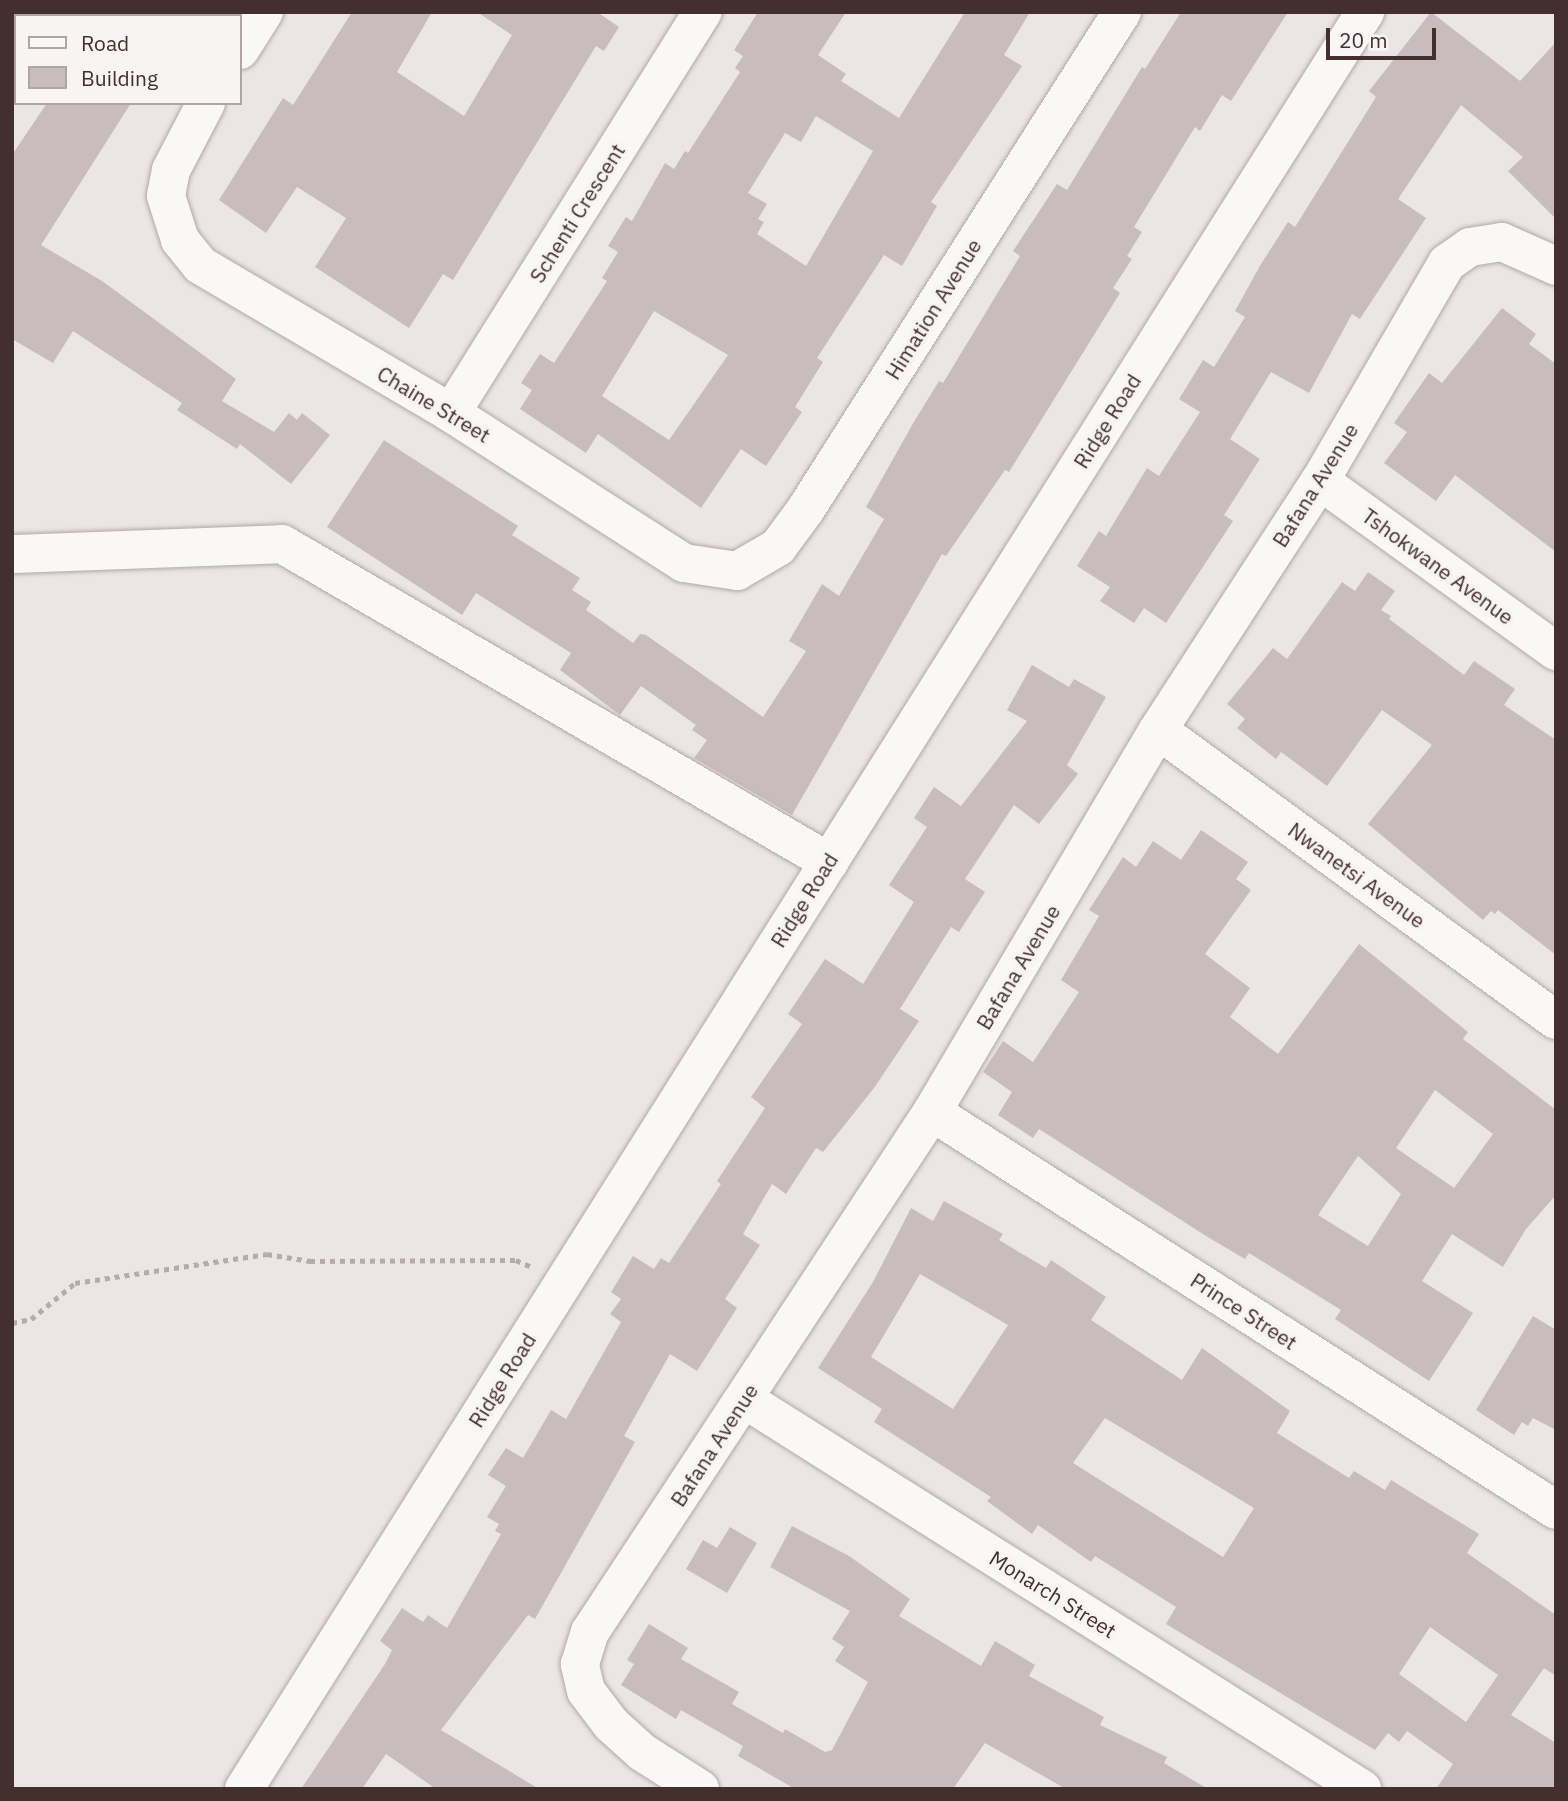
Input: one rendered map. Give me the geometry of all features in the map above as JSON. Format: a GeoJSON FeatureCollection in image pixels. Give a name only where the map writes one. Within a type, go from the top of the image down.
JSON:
{"type":"FeatureCollection","features":[{"type":"Feature","properties":{"kind":"street"},"geometry":{"type":"LineString","coordinates":[[242,47],[264,12]]}},
{"type":"Feature","properties":{"kind":"street","name":"Schenti Crescent"},"geometry":{"type":"LineString","coordinates":[[451,413],[703,12]]}},
{"type":"Feature","properties":{"kind":"street","name":"Himation Avenue"},"geometry":{"type":"LineString","coordinates":[[717,570],[737,571],[755,563],[778,547],[792,528],[1122,12]]}},
{"type":"Feature","properties":{"kind":"street","name":"Ridge Road"},"geometry":{"type":"LineString","coordinates":[[244,1789],[1365,12]]}},
{"type":"Feature","properties":{"kind":"street","name":"Chaine Street"},"geometry":{"type":"LineString","coordinates":[[205,105],[171,170],[166,196],[170,216],[180,240],[200,265],[451,413],[684,563],[717,570]]}},
{"type":"Feature","properties":{"kind":"street","name":"Bafana Avenue"},"geometry":{"type":"LineString","coordinates":[[700,1789],[642,1752],[611,1724],[586,1691],[580,1664],[590,1632],[932,1112],[1158,730],[1320,481],[1447,263],[1470,247],[1502,242],[1556,266]]}},
{"type":"Feature","properties":{"kind":"street","name":"Tshokwane Avenue"},"geometry":{"type":"LineString","coordinates":[[1320,481],[1556,651]]}},
{"type":"Feature","properties":{"kind":"street"},"geometry":{"type":"LineString","coordinates":[[13,554],[282,544],[829,862]]}},
{"type":"Feature","properties":{"kind":"street","name":"Nwanetsi Avenue"},"geometry":{"type":"LineString","coordinates":[[1158,730],[1556,1020]]}},
{"type":"Feature","properties":{"kind":"street","name":"Prince Street"},"geometry":{"type":"LineString","coordinates":[[932,1112],[1556,1510]]}},
{"type":"Feature","properties":{"kind":"street","name":"Monarch Street"},"geometry":{"type":"LineString","coordinates":[[744,1399],[1362,1789]]}},
{"type":"Feature","properties":{"kind":"path"},"geometry":{"type":"LineString","coordinates":[[12,1323],[31,1319],[75,1283],[267,1254],[310,1261],[516,1260],[564,1281]]}},
{"type":"Feature","properties":{"kind":"building"},"geometry":{"type":"Polygon","coordinates":[[[352,12],[432,12],[397,72],[464,116],[512,35],[477,12],[597,12],[619,27],[604,51],[596,46],[453,280],[443,274],[409,328],[315,267],[346,218],[297,187],[266,233],[219,200],[283,98],[293,105],[352,12]]]}},
{"type":"Feature","properties":{"kind":"building"},"geometry":{"type":"Polygon","coordinates":[[[758,12],[846,12],[818,55],[846,74],[841,81],[899,118],[965,12],[1030,12],[1004,55],[1022,66],[931,202],[937,206],[902,266],[884,255],[817,358],[823,362],[795,407],[802,412],[766,466],[741,449],[701,508],[598,434],[586,453],[520,409],[532,390],[521,383],[540,354],[554,363],[607,281],[602,278],[618,252],[608,246],[626,217],[632,221],[665,163],[674,169],[685,151],[688,153],[740,72],[735,68],[743,56],[734,50],[758,12]],[[816,116],[801,142],[785,133],[748,193],[767,204],[758,219],[764,222],[757,234],[806,266],[873,151],[816,116]],[[654,311],[602,396],[669,440],[728,355],[654,311]]]}},
{"type":"Feature","properties":{"kind":"building"},"geometry":{"type":"Polygon","coordinates":[[[1181,12],[1288,12],[1231,101],[1222,95],[1200,131],[1195,127],[1134,227],[1142,232],[1127,256],[1132,259],[1113,288],[1120,293],[1009,472],[1005,470],[946,556],[942,554],[792,815],[694,758],[707,740],[692,730],[696,725],[641,686],[620,715],[560,670],[571,653],[476,593],[462,615],[327,527],[384,440],[518,526],[512,535],[580,578],[572,590],[591,602],[586,610],[633,643],[640,634],[646,635],[763,717],[806,651],[789,641],[822,584],[839,596],[884,519],[866,507],[915,420],[939,381],[943,383],[1020,256],[1013,251],[1057,184],[1067,190],[1142,67],[1145,69],[1181,12]]]}},
{"type":"Feature","properties":{"kind":"building"},"geometry":{"type":"Polygon","coordinates":[[[1431,12],[1520,81],[1556,42],[1556,219],[1508,171],[1523,157],[1461,105],[1398,199],[1426,218],[1360,319],[1352,314],[1309,393],[1271,372],[1230,439],[1260,459],[1224,515],[1233,521],[1166,623],[1144,608],[1134,623],[1100,601],[1110,587],[1077,566],[1099,531],[1106,536],[1147,468],[1159,476],[1200,412],[1179,399],[1203,360],[1214,367],[1245,317],[1235,311],[1261,264],[1288,222],[1295,227],[1376,97],[1369,91],[1431,12]]]}},
{"type":"Feature","properties":{"kind":"building"},"geometry":{"type":"Polygon","coordinates":[[[46,105],[130,105],[41,245],[102,281],[236,379],[222,401],[274,432],[289,413],[297,420],[302,413],[330,435],[291,484],[240,444],[237,449],[177,410],[182,403],[73,331],[53,363],[12,339],[12,155],[46,105]]]}},
{"type":"Feature","properties":{"kind":"building"},"geometry":{"type":"Polygon","coordinates":[[[1502,308],[1536,334],[1529,344],[1556,364],[1556,552],[1455,475],[1436,501],[1384,463],[1407,432],[1394,423],[1429,373],[1442,383],[1502,308]]]}},
{"type":"Feature","properties":{"kind":"building"},"geometry":{"type":"Polygon","coordinates":[[[1368,572],[1395,591],[1381,610],[1391,616],[1389,619],[1464,675],[1474,661],[1515,689],[1504,705],[1556,740],[1556,955],[1498,910],[1495,914],[1491,911],[1483,920],[1368,824],[1432,745],[1382,710],[1327,786],[1281,752],[1276,759],[1237,728],[1245,719],[1227,704],[1273,648],[1287,659],[1342,582],[1355,591],[1368,572]]]}},
{"type":"Feature","properties":{"kind":"building"},"geometry":{"type":"Polygon","coordinates":[[[1032,665],[1069,687],[1074,679],[1106,697],[1067,765],[1078,774],[1039,824],[1014,805],[965,879],[985,892],[959,932],[951,927],[900,1009],[919,1021],[874,1088],[823,1152],[816,1148],[786,1194],[772,1184],[743,1234],[760,1245],[725,1299],[737,1308],[697,1371],[670,1354],[624,1436],[635,1442],[535,1619],[528,1615],[441,1730],[539,1789],[436,1789],[386,1754],[362,1789],[301,1789],[385,1664],[392,1650],[380,1641],[402,1608],[423,1622],[428,1615],[447,1628],[501,1534],[495,1531],[499,1524],[487,1517],[506,1486],[488,1475],[506,1448],[523,1458],[551,1410],[566,1419],[621,1322],[610,1314],[621,1299],[611,1292],[633,1256],[654,1269],[661,1258],[669,1263],[721,1184],[717,1181],[765,1108],[751,1097],[802,1024],[788,1014],[825,959],[863,984],[914,902],[889,885],[927,827],[914,818],[934,787],[961,806],[1027,721],[1007,710],[1032,665]]]}},
{"type":"Feature","properties":{"kind":"building"},"geometry":{"type":"Polygon","coordinates":[[[1201,830],[1248,862],[1236,879],[1251,890],[1205,954],[1250,988],[1230,1017],[1278,1054],[1359,944],[1468,1032],[1463,1039],[1556,1110],[1556,1195],[1526,1229],[1503,1267],[1452,1234],[1422,1281],[1473,1313],[1429,1381],[1335,1319],[1341,1310],[1249,1253],[1245,1259],[1206,1236],[1039,1129],[1033,1138],[998,1115],[1012,1092],[983,1072],[1003,1041],[1033,1062],[1079,992],[1061,980],[1099,916],[1089,910],[1123,857],[1136,867],[1153,841],[1181,860],[1201,830]],[[1435,1090],[1396,1148],[1454,1188],[1493,1134],[1435,1090]],[[1358,1156],[1318,1215],[1368,1246],[1401,1194],[1358,1156]]]}},
{"type":"Feature","properties":{"kind":"building"},"geometry":{"type":"Polygon","coordinates":[[[944,1201],[1003,1234],[999,1240],[1046,1268],[1051,1260],[1106,1297],[1091,1320],[1182,1380],[1202,1348],[1290,1411],[1277,1433],[1349,1478],[1354,1471],[1385,1490],[1391,1480],[1479,1534],[1467,1553],[1556,1615],[1556,1676],[1544,1668],[1511,1715],[1556,1743],[1556,1789],[1436,1789],[1453,1764],[1407,1731],[1399,1742],[1388,1733],[1375,1750],[1166,1624],[1176,1607],[1095,1556],[1091,1562],[1038,1525],[1032,1534],[987,1501],[991,1497],[874,1422],[882,1409],[818,1368],[873,1282],[911,1208],[933,1221],[944,1201]],[[920,1274],[871,1357],[953,1409],[1008,1325],[920,1274]],[[1105,1418],[1073,1463],[1223,1557],[1254,1508],[1105,1418]],[[1430,1627],[1399,1674],[1466,1722],[1498,1675],[1430,1627]]]}},
{"type":"Feature","properties":{"kind":"building"},"geometry":{"type":"Polygon","coordinates":[[[1533,1316],[1556,1330],[1556,1430],[1533,1418],[1528,1426],[1522,1422],[1514,1435],[1476,1410],[1533,1316]]]}},
{"type":"Feature","properties":{"kind":"building"},"geometry":{"type":"Polygon","coordinates":[[[792,1526],[849,1556],[910,1599],[899,1616],[981,1666],[995,1641],[1035,1665],[1029,1676],[1104,1717],[1100,1725],[1167,1757],[1164,1763],[1208,1789],[1066,1789],[985,1743],[953,1789],[795,1789],[738,1756],[743,1746],[681,1710],[676,1719],[621,1685],[634,1664],[627,1660],[649,1624],[688,1648],[681,1659],[739,1692],[732,1704],[783,1733],[785,1729],[825,1752],[832,1750],[868,1682],[835,1661],[844,1647],[832,1639],[850,1611],[770,1567],[792,1526]]]}},
{"type":"Feature","properties":{"kind":"building"},"geometry":{"type":"Polygon","coordinates":[[[730,1527],[757,1543],[727,1593],[686,1569],[703,1540],[717,1548],[730,1527]]]}}]}
